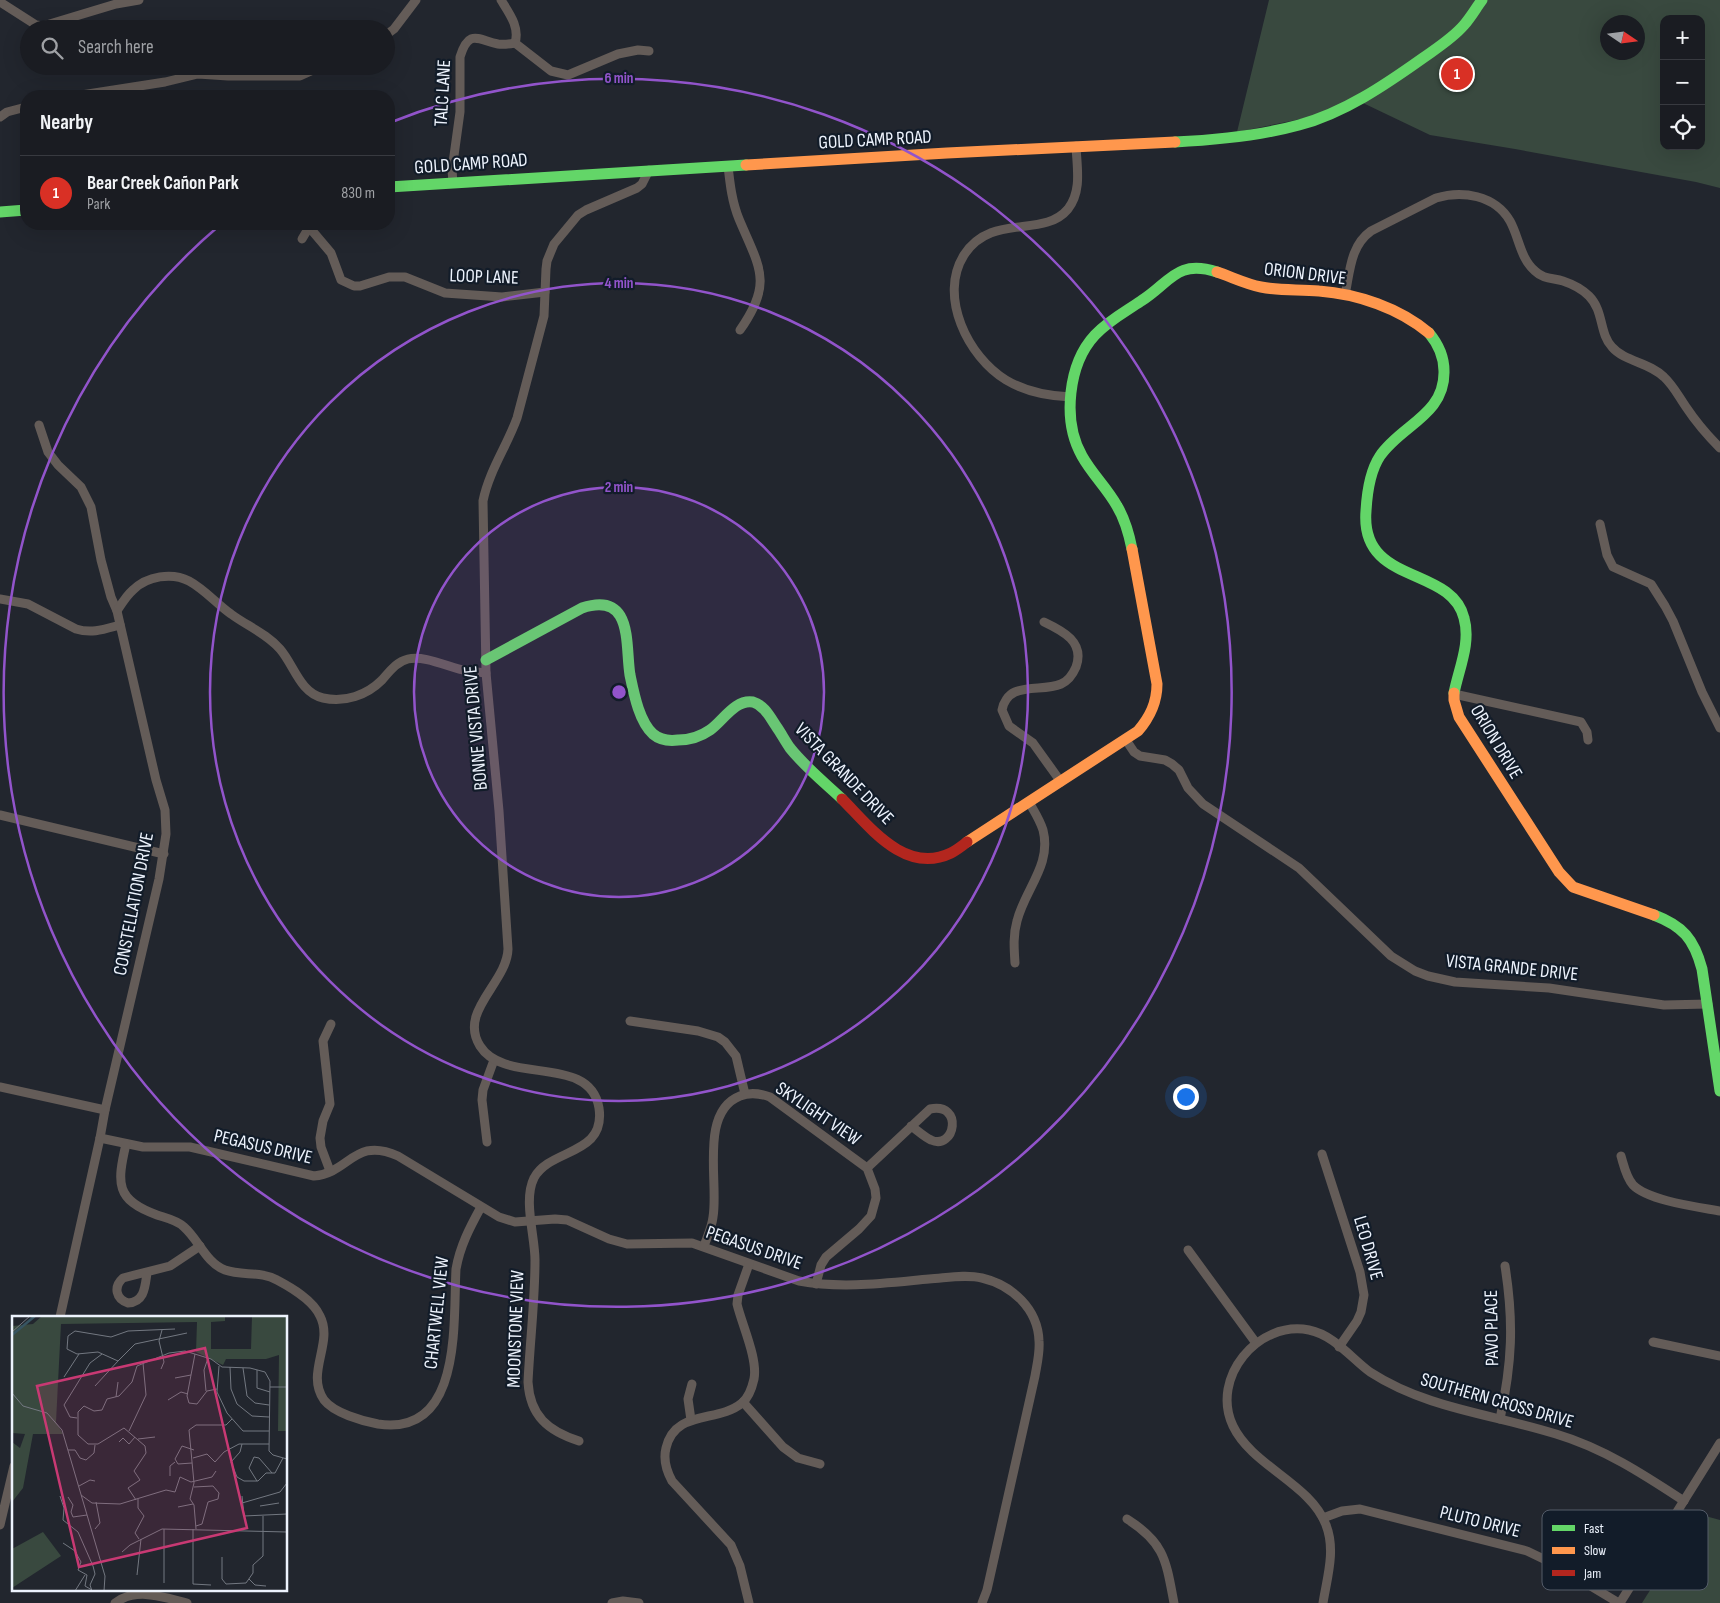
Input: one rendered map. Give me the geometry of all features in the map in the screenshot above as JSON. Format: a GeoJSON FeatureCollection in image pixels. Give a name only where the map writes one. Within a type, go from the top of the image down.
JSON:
{"type":"FeatureCollection","features":[{"type":"Feature","properties":{"kind":"street"},"geometry":{"type":"LineString","coordinates":[[64,20],[116,4],[139,0]]}},
{"type":"Feature","properties":{"kind":"street"},"geometry":{"type":"LineString","coordinates":[[395,28],[416,0]]}},
{"type":"Feature","properties":{"kind":"street"},"geometry":{"type":"LineString","coordinates":[[501,0],[517,29],[515,43],[551,71],[568,75],[618,54],[638,50],[649,51]]}},
{"type":"Feature","properties":{"kind":"street","name":"GOLD CAMP ROAD"},"geometry":{"type":"LineString","coordinates":[[395,187],[649,170],[1232,138],[1323,117],[1358,100],[1443,44],[1464,25],[1482,0]]}},
{"type":"Feature","properties":{"kind":"street"},"geometry":{"type":"LineString","coordinates":[[0,2],[28,20]]}},
{"type":"Feature","properties":{"kind":"street","name":"TALC LANE"},"geometry":{"type":"LineString","coordinates":[[453,183],[453,163],[460,112],[460,57],[463,49],[474,38],[496,43],[515,43]]}},
{"type":"Feature","properties":{"kind":"street"},"geometry":{"type":"LineString","coordinates":[[114,90],[165,82],[194,75]]}},
{"type":"Feature","properties":{"kind":"street"},"geometry":{"type":"LineString","coordinates":[[213,75],[302,75]]}},
{"type":"Feature","properties":{"kind":"street"},"geometry":{"type":"LineString","coordinates":[[0,117],[7,112],[20,109]]}},
{"type":"Feature","properties":{"kind":"street"},"geometry":{"type":"LineString","coordinates":[[1071,397],[1042,394],[1028,390],[1004,380],[994,371],[977,354],[968,340],[957,311],[955,287],[956,277],[964,256],[977,241],[996,230],[1050,221],[1060,217],[1067,210],[1076,194],[1078,186],[1076,146]]}},
{"type":"Feature","properties":{"kind":"street"},"geometry":{"type":"LineString","coordinates":[[728,166],[732,201],[760,272],[757,300],[751,315],[740,330]]}},
{"type":"Feature","properties":{"kind":"street","name":"BONNE VISTA DRIVE"},"geometry":{"type":"LineString","coordinates":[[494,1060],[480,1048],[474,1030],[477,1012],[506,964],[508,950],[499,812],[486,673],[483,500],[488,479],[517,418],[544,316],[547,261],[554,244],[586,210],[637,188],[642,184],[649,170]]}},
{"type":"Feature","properties":{"kind":"street"},"geometry":{"type":"LineString","coordinates":[[1346,295],[1355,249],[1364,236],[1371,231],[1436,198],[1465,194],[1484,199],[1494,204],[1510,221],[1523,255],[1531,268],[1543,277],[1577,287],[1590,297],[1598,310],[1608,342],[1612,348],[1618,353],[1648,365],[1664,377],[1695,420],[1720,448]]}},
{"type":"Feature","properties":{"kind":"street"},"geometry":{"type":"LineString","coordinates":[[0,212],[20,210]]}},
{"type":"Feature","properties":{"kind":"street"},"geometry":{"type":"LineString","coordinates":[[302,239],[307,230]]}},
{"type":"Feature","properties":{"kind":"street","name":"LOOP LANE"},"geometry":{"type":"LineString","coordinates":[[314,230],[331,253],[341,280],[354,286],[396,276],[405,277],[445,293],[511,297],[545,292]]}},
{"type":"Feature","properties":{"kind":"street","name":"ORION DRIVE"},"geometry":{"type":"LineString","coordinates":[[1126,740],[1138,731],[1150,716],[1156,702],[1157,684],[1133,551],[1125,523],[1113,497],[1088,465],[1077,447],[1071,427],[1071,397],[1075,372],[1079,360],[1092,338],[1111,319],[1148,297],[1160,285],[1179,272],[1188,269],[1209,268],[1257,287],[1346,295],[1381,306],[1417,323],[1433,337],[1442,356],[1444,364],[1443,387],[1435,406],[1427,415],[1387,447],[1373,470],[1367,504],[1366,525],[1372,544],[1385,560],[1399,570],[1429,581],[1446,590],[1462,613],[1467,640],[1454,694],[1456,708],[1464,727],[1558,872],[1574,887],[1670,921],[1686,934],[1693,943],[1700,960],[1720,1091]]}},
{"type":"Feature","properties":{"kind":"street","name":"CONSTELLATION DRIVE"},"geometry":{"type":"LineString","coordinates":[[39,425],[48,452],[58,465],[81,487],[91,507],[105,580],[117,611],[144,732],[165,810],[166,834],[164,854],[60,1316]]}},
{"type":"Feature","properties":{"kind":"street"},"geometry":{"type":"LineString","coordinates":[[1600,524],[1607,555],[1613,567],[1651,584],[1673,621],[1702,692],[1720,728]]}},
{"type":"Feature","properties":{"kind":"street"},"geometry":{"type":"LineString","coordinates":[[117,611],[130,592],[144,582],[163,576],[188,580],[236,618],[270,638],[284,653],[302,684],[316,696],[326,699],[336,700],[359,696],[377,685],[395,665],[408,659],[420,659],[466,671],[486,673]]}},
{"type":"Feature","properties":{"kind":"street"},"geometry":{"type":"LineString","coordinates":[[0,599],[28,604],[83,631],[99,631],[120,624]]}},
{"type":"Feature","properties":{"kind":"street","name":"VISTA GRANDE DRIVE"},"geometry":{"type":"LineString","coordinates":[[486,660],[582,608],[591,605],[607,606],[614,609],[623,621],[627,634],[630,674],[643,721],[654,735],[668,741],[688,740],[710,730],[740,703],[752,702],[757,704],[764,708],[784,740],[801,760],[887,844],[906,855],[928,858],[951,853],[1126,740],[1134,752],[1140,756],[1165,760],[1172,764],[1194,795],[1218,814],[1299,868],[1391,956],[1428,976],[1455,982],[1549,988],[1664,1005],[1708,1004]]}},
{"type":"Feature","properties":{"kind":"street"},"geometry":{"type":"LineString","coordinates":[[1673,621],[1682,616]]}},
{"type":"Feature","properties":{"kind":"street"},"geometry":{"type":"LineString","coordinates":[[1044,622],[1062,631],[1073,640],[1078,655],[1074,672],[1063,683],[1055,686],[1016,692],[1005,701],[1002,710],[1009,726],[1033,743],[1061,782]]}},
{"type":"Feature","properties":{"kind":"street"},"geometry":{"type":"LineString","coordinates":[[1454,694],[1581,722],[1587,732],[1588,740]]}},
{"type":"Feature","properties":{"kind":"street"},"geometry":{"type":"LineString","coordinates":[[1016,963],[1014,940],[1017,921],[1023,904],[1040,870],[1045,849],[1043,830],[1030,802]]}},
{"type":"Feature","properties":{"kind":"street"},"geometry":{"type":"LineString","coordinates":[[0,815],[164,854]]}},
{"type":"Feature","properties":{"kind":"street"},"geometry":{"type":"LineString","coordinates":[[630,1021],[698,1031],[718,1036],[736,1056],[745,1094]]}},
{"type":"Feature","properties":{"kind":"street"},"geometry":{"type":"LineString","coordinates":[[330,1171],[321,1147],[320,1138],[323,1121],[330,1104],[324,1041],[332,1024]]}},
{"type":"Feature","properties":{"kind":"street"},"geometry":{"type":"LineString","coordinates":[[487,1142],[482,1100],[483,1090],[494,1060],[503,1064],[576,1078],[589,1087],[594,1094],[599,1109],[597,1128],[592,1138],[586,1144],[546,1166],[534,1178],[530,1195],[532,1221]]}},
{"type":"Feature","properties":{"kind":"street"},"geometry":{"type":"LineString","coordinates":[[0,1087],[105,1110]]}},
{"type":"Feature","properties":{"kind":"street","name":"SKYLIGHT VIEW"},"geometry":{"type":"LineString","coordinates":[[704,1246],[713,1217],[716,1124],[719,1116],[729,1102],[745,1094],[762,1094],[778,1102],[867,1168],[872,1179],[876,1198],[871,1216],[859,1229],[826,1257],[821,1265],[816,1284]]}},
{"type":"Feature","properties":{"kind":"street"},"geometry":{"type":"LineString","coordinates":[[867,1168],[928,1110],[936,1108],[948,1113],[953,1124],[950,1134],[940,1141],[930,1140],[912,1126]]}},
{"type":"Feature","properties":{"kind":"street","name":"PEGASUS DRIVE"},"geometry":{"type":"LineString","coordinates":[[100,1138],[150,1147],[190,1147],[308,1175],[321,1175],[362,1152],[376,1149],[398,1156],[481,1207],[514,1222],[567,1220],[609,1240],[626,1244],[684,1243],[704,1246],[799,1281],[816,1284],[845,1286],[976,1277],[1006,1287],[1016,1294],[1030,1310],[1038,1332],[1038,1359],[989,1580],[982,1603]]}},
{"type":"Feature","properties":{"kind":"street","name":"CHARTWELL VIEW"},"geometry":{"type":"LineString","coordinates":[[126,1144],[120,1172],[122,1188],[131,1202],[138,1207],[182,1226],[219,1267],[233,1272],[259,1274],[277,1280],[304,1298],[317,1310],[324,1324],[317,1375],[317,1383],[324,1399],[337,1411],[375,1423],[403,1423],[413,1420],[431,1408],[444,1388],[450,1362],[458,1256],[466,1233],[481,1207]]}},
{"type":"Feature","properties":{"kind":"street","name":"LEO DRIVE"},"geometry":{"type":"LineString","coordinates":[[1322,1154],[1363,1285],[1364,1294],[1361,1312],[1352,1331],[1340,1347]]}},
{"type":"Feature","properties":{"kind":"street"},"geometry":{"type":"LineString","coordinates":[[1621,1156],[1629,1179],[1641,1191],[1678,1203],[1720,1211]]}},
{"type":"Feature","properties":{"kind":"street","name":"MOONSTONE VIEW"},"geometry":{"type":"LineString","coordinates":[[532,1221],[535,1268],[528,1395],[532,1406],[544,1423],[563,1435],[579,1441]]}},
{"type":"Feature","properties":{"kind":"street"},"geometry":{"type":"LineString","coordinates":[[146,1273],[176,1263],[200,1246]]}},
{"type":"Feature","properties":{"kind":"street"},"geometry":{"type":"LineString","coordinates":[[1188,1250],[1256,1343]]}},
{"type":"Feature","properties":{"kind":"street"},"geometry":{"type":"LineString","coordinates":[[749,1264],[738,1295],[738,1304],[754,1363],[752,1386],[743,1402],[726,1411],[691,1420],[675,1430],[670,1436],[665,1453],[667,1471],[672,1481],[731,1545],[740,1566],[749,1603]]}},
{"type":"Feature","properties":{"kind":"street","name":"PAVO PLACE"},"geometry":{"type":"LineString","coordinates":[[1500,1419],[1508,1381],[1511,1342],[1511,1304],[1506,1266]]}},
{"type":"Feature","properties":{"kind":"street","name":"SOUTHERN CROSS DRIVE"},"geometry":{"type":"LineString","coordinates":[[1324,1603],[1330,1544],[1329,1534],[1323,1518],[1310,1501],[1246,1446],[1232,1425],[1229,1414],[1230,1381],[1240,1360],[1256,1343],[1266,1336],[1277,1332],[1298,1329],[1318,1332],[1365,1368],[1401,1390],[1438,1404],[1557,1434],[1595,1449],[1634,1469],[1684,1501]]}},
{"type":"Feature","properties":{"kind":"street"},"geometry":{"type":"LineString","coordinates":[[1653,1342],[1720,1356]]}},
{"type":"Feature","properties":{"kind":"street"},"geometry":{"type":"LineString","coordinates":[[691,1420],[688,1398],[692,1384]]}},
{"type":"Feature","properties":{"kind":"street"},"geometry":{"type":"LineString","coordinates":[[743,1402],[782,1447],[798,1458],[820,1464]]}},
{"type":"Feature","properties":{"kind":"street"},"geometry":{"type":"LineString","coordinates":[[1678,1510],[1720,1443]]}},
{"type":"Feature","properties":{"kind":"street"},"geometry":{"type":"LineString","coordinates":[[0,1525],[12,1474]]}},
{"type":"Feature","properties":{"kind":"street","name":"PLUTO DRIVE"},"geometry":{"type":"LineString","coordinates":[[1323,1518],[1342,1511],[1360,1510],[1516,1547],[1542,1559]]}},
{"type":"Feature","properties":{"kind":"street"},"geometry":{"type":"LineString","coordinates":[[1127,1519],[1143,1529],[1158,1546],[1167,1570],[1174,1603]]}},
{"type":"Feature","properties":{"kind":"street","name":"PLUTO DRIVE"},"geometry":{"type":"LineString","coordinates":[[1598,1590],[1620,1603]]}},
{"type":"Feature","properties":{"kind":"street"},"geometry":{"type":"LineString","coordinates":[[1620,1603],[1628,1590]]}},
{"type":"Feature","properties":{"kind":"street"},"geometry":{"type":"LineString","coordinates":[[115,1603],[124,1598],[144,1594],[187,1603]]}},
{"type":"Feature","properties":{"kind":"street"},"geometry":{"type":"LineString","coordinates":[[612,1603],[623,1600],[639,1603]]}},
{"type":"Feature","properties":{"kind":"green space"},"geometry":{"type":"Polygon","coordinates":[[[1269,0],[1720,0],[1720,188],[1696,182],[1430,135],[1363,103],[1306,118],[1237,132],[1269,0]]]}},
{"type":"Feature","properties":{"kind":"green space"},"geometry":{"type":"Polygon","coordinates":[[[1708,1517],[1720,1520],[1720,1603],[1642,1603],[1650,1590],[1708,1590],[1708,1517]]]}},
{"type":"Feature","properties":{"kind":"traffic: fast"},"geometry":{"type":"LineString","coordinates":[[1175,142],[1222,139],[1269,132],[1316,120],[1348,106],[1379,88],[1445,43],[1464,25],[1482,0]]}},
{"type":"Feature","properties":{"kind":"traffic: fast"},"geometry":{"type":"LineString","coordinates":[[395,187],[746,165]]}},
{"type":"Feature","properties":{"kind":"traffic: fast"},"geometry":{"type":"LineString","coordinates":[[0,212],[20,210]]}},
{"type":"Feature","properties":{"kind":"traffic: fast"},"geometry":{"type":"LineString","coordinates":[[1132,549],[1120,511],[1086,463],[1076,442],[1070,410],[1074,377],[1086,347],[1095,335],[1111,321],[1151,294],[1174,275],[1192,269],[1217,272]]}},
{"type":"Feature","properties":{"kind":"traffic: fast"},"geometry":{"type":"LineString","coordinates":[[1429,333],[1436,342],[1442,356],[1444,366],[1442,386],[1430,409],[1389,445],[1380,456],[1370,482],[1366,511],[1368,535],[1377,552],[1391,564],[1442,589],[1456,601],[1464,618],[1466,637],[1464,656],[1454,693]]}},
{"type":"Feature","properties":{"kind":"traffic: fast"},"geometry":{"type":"LineString","coordinates":[[486,660],[582,608],[599,605],[611,607],[619,614],[624,624],[635,699],[644,722],[653,734],[668,740],[694,738],[710,730],[735,707],[747,702],[753,702],[766,712],[796,755],[842,799]]}},
{"type":"Feature","properties":{"kind":"traffic: fast"},"geometry":{"type":"LineString","coordinates":[[1654,915],[1680,929],[1691,942],[1699,959],[1720,1091]]}},
{"type":"Feature","properties":{"kind":"traffic: slow"},"geometry":{"type":"LineString","coordinates":[[746,165],[1175,142]]}},
{"type":"Feature","properties":{"kind":"traffic: slow"},"geometry":{"type":"LineString","coordinates":[[1217,272],[1261,287],[1312,290],[1363,299],[1405,316],[1429,333]]}},
{"type":"Feature","properties":{"kind":"traffic: slow"},"geometry":{"type":"LineString","coordinates":[[967,842],[1138,731],[1149,715],[1156,697],[1157,684],[1132,549]]}},
{"type":"Feature","properties":{"kind":"traffic: slow"},"geometry":{"type":"LineString","coordinates":[[1454,693],[1459,717],[1559,872],[1573,887],[1654,915]]}},
{"type":"Feature","properties":{"kind":"traffic: jam"},"geometry":{"type":"LineString","coordinates":[[842,799],[890,845],[918,858],[934,858],[951,853],[967,842]]}},
{"type":"Feature","properties":{"kind":"place","name":"Bear Creek Cañon Park"},"geometry":{"type":"Point","coordinates":[1457,74]}}]}
